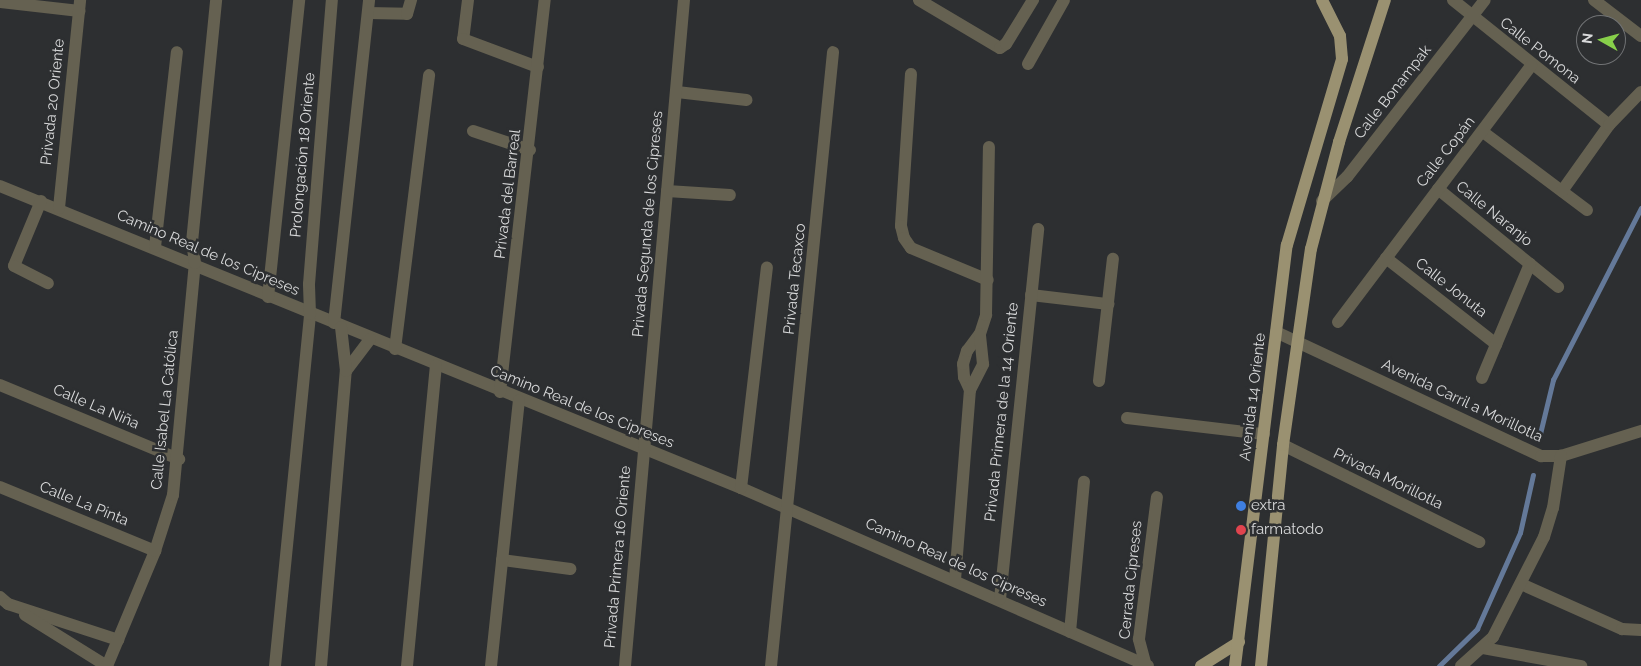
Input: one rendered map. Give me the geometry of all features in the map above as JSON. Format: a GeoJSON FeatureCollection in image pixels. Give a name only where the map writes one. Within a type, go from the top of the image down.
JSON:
{"type":"FeatureCollection","features":[{"type":"Feature","properties":{"kind":"main road","name":"Avenida 14 Oriente"},"geometry":{"type":"LineString","coordinates":[[1236,666],[1255,526],[1287,244],[1343,53],[1340,36],[1322,0]]}},
{"type":"Feature","properties":{"kind":"main road"},"geometry":{"type":"LineString","coordinates":[[1261,666],[1283,445],[1311,249],[1338,142],[1385,0]]}},
{"type":"Feature","properties":{"kind":"main road"},"geometry":{"type":"LineString","coordinates":[[1255,526],[1274,528]]}},
{"type":"Feature","properties":{"kind":"main road"},"geometry":{"type":"LineString","coordinates":[[1201,666],[1239,642]]}},
{"type":"Feature","properties":{"kind":"street","name":"Calle Isabel La Católica"},"geometry":{"type":"LineString","coordinates":[[107,666],[155,551],[173,495],[178,459],[195,263],[192,242],[216,0]]}},
{"type":"Feature","properties":{"kind":"street"},"geometry":{"type":"LineString","coordinates":[[268,297],[299,0]]}},
{"type":"Feature","properties":{"kind":"street","name":"Prolongación 18 Oriente"},"geometry":{"type":"LineString","coordinates":[[275,666],[310,314],[309,284],[332,0]]}},
{"type":"Feature","properties":{"kind":"street"},"geometry":{"type":"LineString","coordinates":[[321,666],[346,371],[338,325],[368,6],[407,14],[411,0]]}},
{"type":"Feature","properties":{"kind":"street"},"geometry":{"type":"LineString","coordinates":[[468,0],[463,39],[538,67]]}},
{"type":"Feature","properties":{"kind":"street","name":"Privada del Barreal"},"geometry":{"type":"LineString","coordinates":[[500,392],[530,150],[545,0]]}},
{"type":"Feature","properties":{"kind":"street","name":"Privada Segunda de los Cipreses"},"geometry":{"type":"LineString","coordinates":[[644,450],[684,0]]}},
{"type":"Feature","properties":{"kind":"street"},"geometry":{"type":"LineString","coordinates":[[919,0],[1000,48],[1006,44],[1033,0]]}},
{"type":"Feature","properties":{"kind":"street"},"geometry":{"type":"LineString","coordinates":[[1028,64],[1063,0]]}},
{"type":"Feature","properties":{"kind":"street","name":"Calle Pomona"},"geometry":{"type":"LineString","coordinates":[[1453,0],[1471,18],[1609,125]]}},
{"type":"Feature","properties":{"kind":"street","name":"Calle Bonampak"},"geometry":{"type":"LineString","coordinates":[[1322,201],[1347,177],[1485,0]]}},
{"type":"Feature","properties":{"kind":"street"},"geometry":{"type":"LineString","coordinates":[[1594,0],[1641,36]]}},
{"type":"Feature","properties":{"kind":"street"},"geometry":{"type":"LineString","coordinates":[[0,2],[79,5]]}},
{"type":"Feature","properties":{"kind":"street","name":"Privada 20 Oriente"},"geometry":{"type":"LineString","coordinates":[[60,208],[79,5]]}},
{"type":"Feature","properties":{"kind":"street"},"geometry":{"type":"LineString","coordinates":[[155,247],[177,52]]}},
{"type":"Feature","properties":{"kind":"street","name":"Privada Tecaxco"},"geometry":{"type":"LineString","coordinates":[[771,666],[789,509],[833,52]]}},
{"type":"Feature","properties":{"kind":"street","name":"Calle Copán"},"geometry":{"type":"LineString","coordinates":[[1338,322],[1531,66]]}},
{"type":"Feature","properties":{"kind":"street"},"geometry":{"type":"LineString","coordinates":[[911,74],[901,226],[904,238],[911,248],[988,280]]}},
{"type":"Feature","properties":{"kind":"street"},"geometry":{"type":"LineString","coordinates":[[395,349],[429,75]]}},
{"type":"Feature","properties":{"kind":"street"},"geometry":{"type":"LineString","coordinates":[[677,92],[747,100]]}},
{"type":"Feature","properties":{"kind":"street"},"geometry":{"type":"LineString","coordinates":[[1562,191],[1609,125],[1641,92]]}},
{"type":"Feature","properties":{"kind":"street"},"geometry":{"type":"LineString","coordinates":[[473,131],[530,150]]}},
{"type":"Feature","properties":{"kind":"street"},"geometry":{"type":"LineString","coordinates":[[1483,132],[1587,210]]}},
{"type":"Feature","properties":{"kind":"street"},"geometry":{"type":"LineString","coordinates":[[970,390],[964,377],[963,364],[967,351],[980,334],[986,315],[989,147]]}},
{"type":"Feature","properties":{"kind":"street","name":"Camino Real de los Cipreses"},"geometry":{"type":"LineString","coordinates":[[0,186],[60,208],[195,263],[268,297],[519,400],[741,488],[955,580],[1146,666]]}},
{"type":"Feature","properties":{"kind":"street","name":"Calle Naranjo"},"geometry":{"type":"LineString","coordinates":[[1438,189],[1558,287]]}},
{"type":"Feature","properties":{"kind":"street"},"geometry":{"type":"LineString","coordinates":[[667,191],[730,195]]}},
{"type":"Feature","properties":{"kind":"street"},"geometry":{"type":"LineString","coordinates":[[41,201],[14,266],[48,283]]}},
{"type":"Feature","properties":{"kind":"street","name":"Privada Primera de la 14 Oriente"},"geometry":{"type":"LineString","coordinates":[[1000,600],[1038,229]]}},
{"type":"Feature","properties":{"kind":"street","name":"Calle Jonuta"},"geometry":{"type":"LineString","coordinates":[[1386,258],[1496,344]]}},
{"type":"Feature","properties":{"kind":"street"},"geometry":{"type":"LineString","coordinates":[[1099,381],[1113,259]]}},
{"type":"Feature","properties":{"kind":"street"},"geometry":{"type":"LineString","coordinates":[[1482,378],[1530,264]]}},
{"type":"Feature","properties":{"kind":"street"},"geometry":{"type":"LineString","coordinates":[[741,488],[767,268]]}},
{"type":"Feature","properties":{"kind":"street"},"geometry":{"type":"LineString","coordinates":[[1031,295],[1108,304]]}},
{"type":"Feature","properties":{"kind":"street","name":"Avenida Carril a Morillotla"},"geometry":{"type":"LineString","coordinates":[[1276,332],[1541,456],[1560,456],[1641,431]]}},
{"type":"Feature","properties":{"kind":"street"},"geometry":{"type":"LineString","coordinates":[[955,580],[970,390],[983,364],[980,334]]}},
{"type":"Feature","properties":{"kind":"street"},"geometry":{"type":"LineString","coordinates":[[346,371],[370,339]]}},
{"type":"Feature","properties":{"kind":"street"},"geometry":{"type":"LineString","coordinates":[[407,666],[436,365]]}},
{"type":"Feature","properties":{"kind":"street","name":"Calle La Niña"},"geometry":{"type":"LineString","coordinates":[[0,385],[178,459]]}},
{"type":"Feature","properties":{"kind":"street"},"geometry":{"type":"LineString","coordinates":[[491,666],[519,400]]}},
{"type":"Feature","properties":{"kind":"street"},"geometry":{"type":"LineString","coordinates":[[1127,418],[1264,434]]}},
{"type":"Feature","properties":{"kind":"street","name":"Privada Morillotla"},"geometry":{"type":"LineString","coordinates":[[1283,445],[1479,542]]}},
{"type":"Feature","properties":{"kind":"street","name":"Privada Primera 16 Oriente"},"geometry":{"type":"LineString","coordinates":[[625,666],[644,450]]}},
{"type":"Feature","properties":{"kind":"street"},"geometry":{"type":"LineString","coordinates":[[1462,666],[1493,637],[1544,537],[1553,508],[1560,456]]}},
{"type":"Feature","properties":{"kind":"street"},"geometry":{"type":"LineString","coordinates":[[1070,632],[1084,482]]}},
{"type":"Feature","properties":{"kind":"street","name":"Calle La Pinta"},"geometry":{"type":"LineString","coordinates":[[0,487],[155,551]]}},
{"type":"Feature","properties":{"kind":"street","name":"Cerrada Cipreses"},"geometry":{"type":"LineString","coordinates":[[1146,666],[1140,639],[1157,497]]}},
{"type":"Feature","properties":{"kind":"street"},"geometry":{"type":"LineString","coordinates":[[502,560],[570,568]]}},
{"type":"Feature","properties":{"kind":"street"},"geometry":{"type":"LineString","coordinates":[[1521,584],[1622,629],[1641,630]]}},
{"type":"Feature","properties":{"kind":"street"},"geometry":{"type":"LineString","coordinates":[[4,601],[118,640]]}},
{"type":"Feature","properties":{"kind":"street"},"geometry":{"type":"LineString","coordinates":[[4,601],[107,666]]}},
{"type":"Feature","properties":{"kind":"street"},"geometry":{"type":"LineString","coordinates":[[1483,648],[1582,666]]}},
{"type":"Feature","properties":{"kind":"waterway"},"geometry":{"type":"LineString","coordinates":[[1539,438],[1553,380],[1641,208]]}},
{"type":"Feature","properties":{"kind":"waterway"},"geometry":{"type":"LineString","coordinates":[[1439,666],[1477,629],[1520,533],[1533,475]]}},
{"type":"Feature","properties":{"kind":"place","name":"extra"},"geometry":{"type":"Point","coordinates":[1241,506]}},
{"type":"Feature","properties":{"kind":"place","name":"farmatodo"},"geometry":{"type":"Point","coordinates":[1241,530]}}]}
